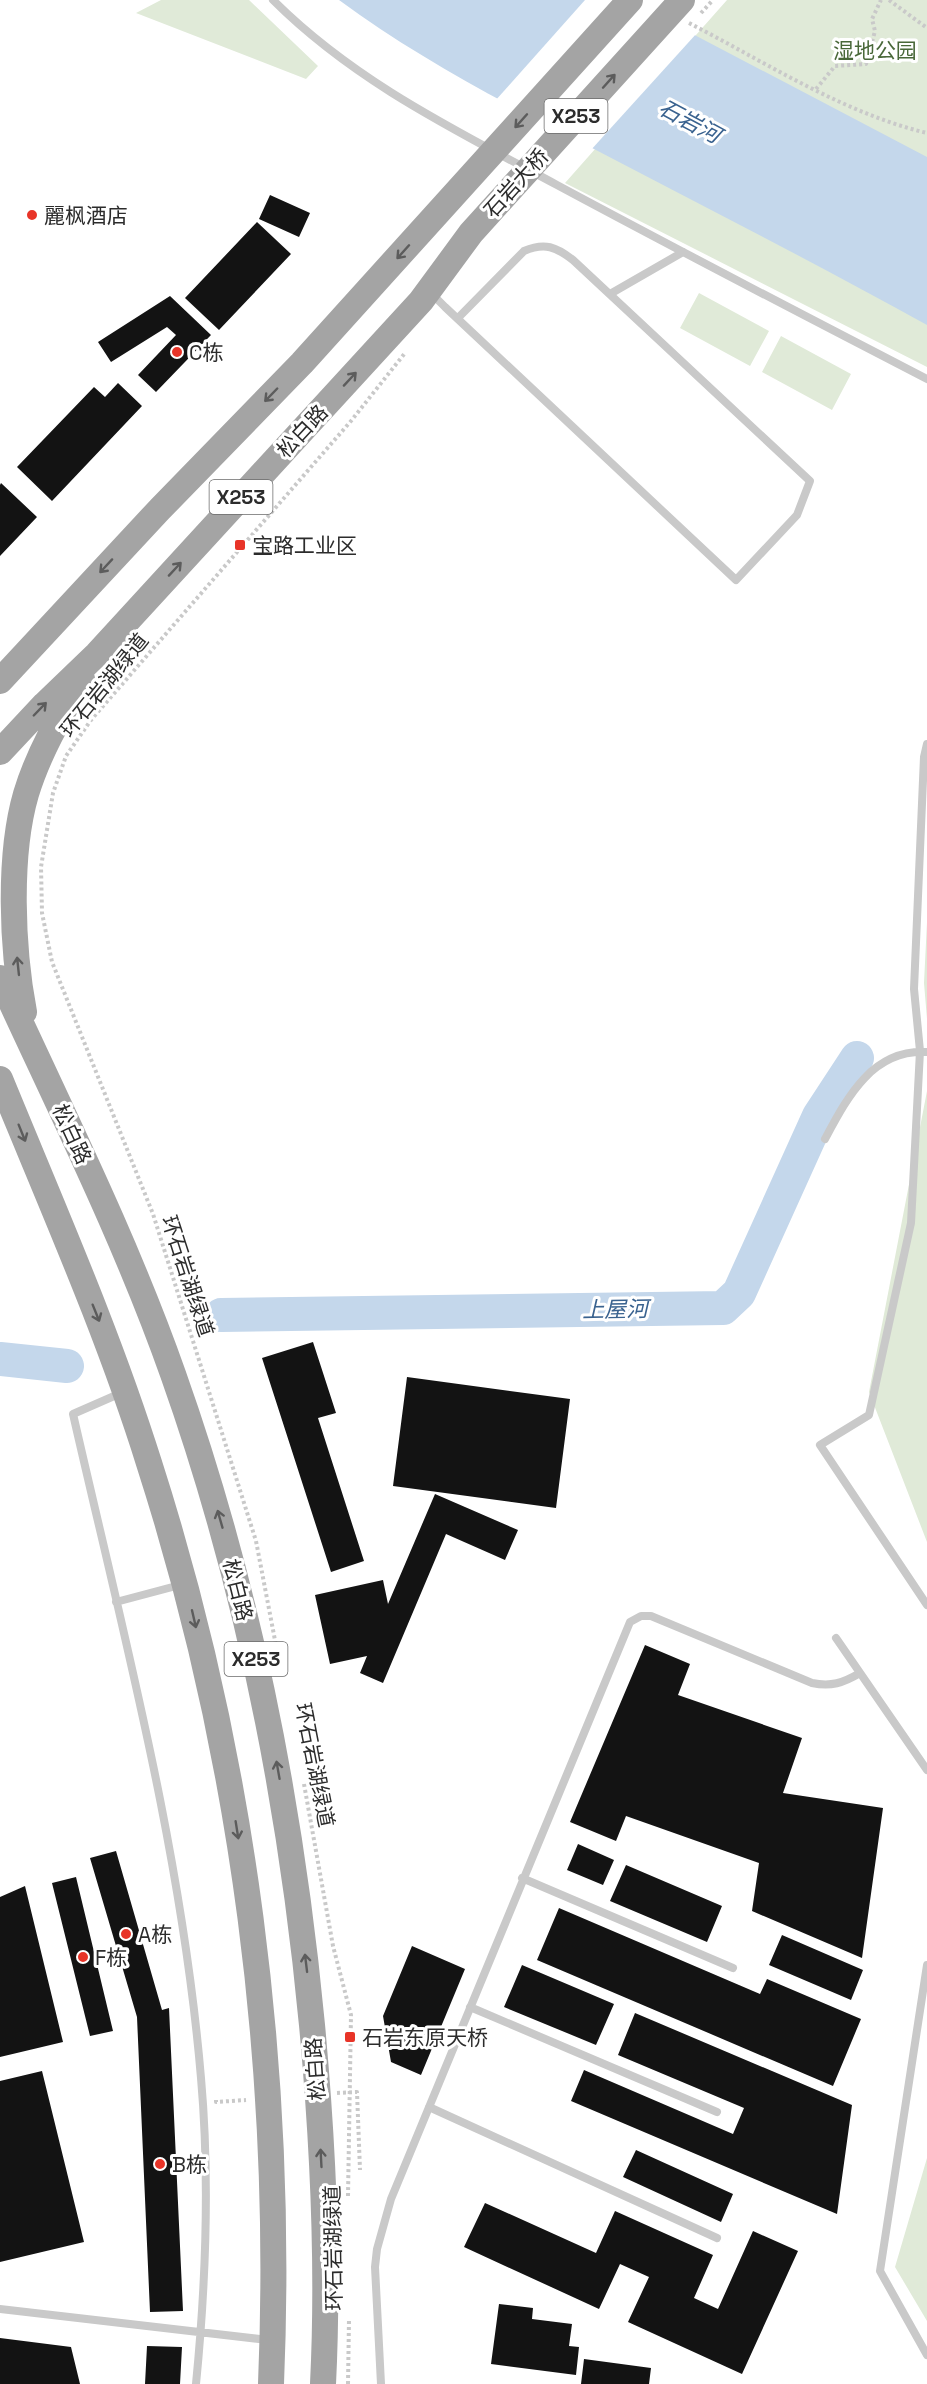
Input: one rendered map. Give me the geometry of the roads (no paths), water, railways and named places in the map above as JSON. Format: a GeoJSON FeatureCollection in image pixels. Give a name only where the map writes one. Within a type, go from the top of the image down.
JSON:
{"type":"FeatureCollection","features":[{"type":"Feature","properties":{"kind":"main road","name":"石岩大桥"},"geometry":{"type":"LineString","coordinates":[[50,625],[310,354],[630,0]]}},
{"type":"Feature","properties":{"kind":"main road","name":"石岩大桥"},"geometry":{"type":"LineString","coordinates":[[471,233],[684,11]]}},
{"type":"Feature","properties":{"kind":"main road","name":"松白路"},"geometry":{"type":"LineString","coordinates":[[0,752],[97,654],[429,291],[471,233]]}},
{"type":"Feature","properties":{"kind":"main road"},"geometry":{"type":"LineString","coordinates":[[0,651],[34,637],[50,625]]}},
{"type":"Feature","properties":{"kind":"main road","name":"X253"},"geometry":{"type":"LineString","coordinates":[[0,681],[50,625]]}},
{"type":"Feature","properties":{"kind":"main road"},"geometry":{"type":"LineString","coordinates":[[31,1045],[17,961],[15,870],[17,832],[27,793],[44,749],[97,654]]}},
{"type":"Feature","properties":{"kind":"main road","name":"松白路"},"geometry":{"type":"LineString","coordinates":[[0,978],[119,1233],[174,1375],[220,1520],[258,1667],[277,1763],[296,1881],[315,2061],[325,2270],[323,2384]]}},
{"type":"Feature","properties":{"kind":"main road","name":"松白路"},"geometry":{"type":"LineString","coordinates":[[0,1079],[100,1321],[125,1391],[185,1584],[223,1751],[236,1825],[253,1953],[266,2077],[271,2168],[272,2384]]}},
{"type":"Feature","properties":{"kind":"lane"},"geometry":{"type":"LineString","coordinates":[[273,0],[315,39],[383,89],[683,252],[927,379]]}},
{"type":"Feature","properties":{"kind":"lane"},"geometry":{"type":"LineString","coordinates":[[429,291],[736,580],[798,515],[810,481],[610,294],[557,248],[536,246],[524,251],[458,318]]}},
{"type":"Feature","properties":{"kind":"lane"},"geometry":{"type":"LineString","coordinates":[[610,294],[683,252]]}},
{"type":"Feature","properties":{"kind":"lane"},"geometry":{"type":"LineString","coordinates":[[927,744],[924,758],[914,989],[923,1052],[911,1223],[869,1415],[820,1444],[927,1605]]}},
{"type":"Feature","properties":{"kind":"lane"},"geometry":{"type":"LineString","coordinates":[[825,1140],[859,1082],[887,1060],[923,1052]]}},
{"type":"Feature","properties":{"kind":"lane"},"geometry":{"type":"LineString","coordinates":[[125,1391],[73,1414],[168,1830],[195,2018],[201,2080],[206,2196],[201,2332],[196,2384]]}},
{"type":"Feature","properties":{"kind":"lane"},"geometry":{"type":"LineString","coordinates":[[116,1602],[185,1584]]}},
{"type":"Feature","properties":{"kind":"lane"},"geometry":{"type":"LineString","coordinates":[[381,2384],[375,2267],[377,2249],[391,2199],[522,1878],[630,1622],[641,1616],[651,1616],[812,1683],[835,1685],[846,1682],[860,1672]]}},
{"type":"Feature","properties":{"kind":"lane"},"geometry":{"type":"LineString","coordinates":[[836,1638],[927,1770]]}},
{"type":"Feature","properties":{"kind":"lane"},"geometry":{"type":"LineString","coordinates":[[522,1878],[733,1968]]}},
{"type":"Feature","properties":{"kind":"lane"},"geometry":{"type":"LineString","coordinates":[[927,1965],[880,2271],[927,2355]]}},
{"type":"Feature","properties":{"kind":"lane"},"geometry":{"type":"LineString","coordinates":[[470,2007],[717,2112]]}},
{"type":"Feature","properties":{"kind":"lane"},"geometry":{"type":"LineString","coordinates":[[429,2107],[717,2238]]}},
{"type":"Feature","properties":{"kind":"lane"},"geometry":{"type":"LineString","coordinates":[[0,2309],[273,2341]]}},
{"type":"Feature","properties":{"kind":"water","name":"石岩河"},"geometry":{"type":"Polygon","coordinates":[[[339,0],[628,0],[927,157],[927,325],[496,98],[400,42],[339,0]]]}},
{"type":"Feature","properties":{"kind":"waterway","name":"上屋河"},"geometry":{"type":"LineString","coordinates":[[221,1315],[723,1308],[739,1293],[819,1116],[857,1058]]}},
{"type":"Feature","properties":{"kind":"waterway","name":"上屋河"},"geometry":{"type":"LineString","coordinates":[[0,1359],[67,1366]]}},
{"type":"Feature","properties":{"kind":"place","name":"麗枫酒店"},"geometry":{"type":"Point","coordinates":[32,215]}},
{"type":"Feature","properties":{"kind":"place","name":"C栋"},"geometry":{"type":"Point","coordinates":[177,352]}},
{"type":"Feature","properties":{"kind":"place","name":"宝路工业区"},"geometry":{"type":"Point","coordinates":[240,545]}},
{"type":"Feature","properties":{"kind":"place","name":"A栋"},"geometry":{"type":"Point","coordinates":[126,1934]}},
{"type":"Feature","properties":{"kind":"place","name":"F栋"},"geometry":{"type":"Point","coordinates":[83,1957]}},
{"type":"Feature","properties":{"kind":"place","name":"石岩东原天桥"},"geometry":{"type":"Point","coordinates":[350,2037]}},
{"type":"Feature","properties":{"kind":"place","name":"B栋"},"geometry":{"type":"Point","coordinates":[160,2164]}},
{"type":"Feature","properties":{"kind":"park label","name":"湿地公园"},"geometry":{"type":"Point","coordinates":[875,50]}}]}
